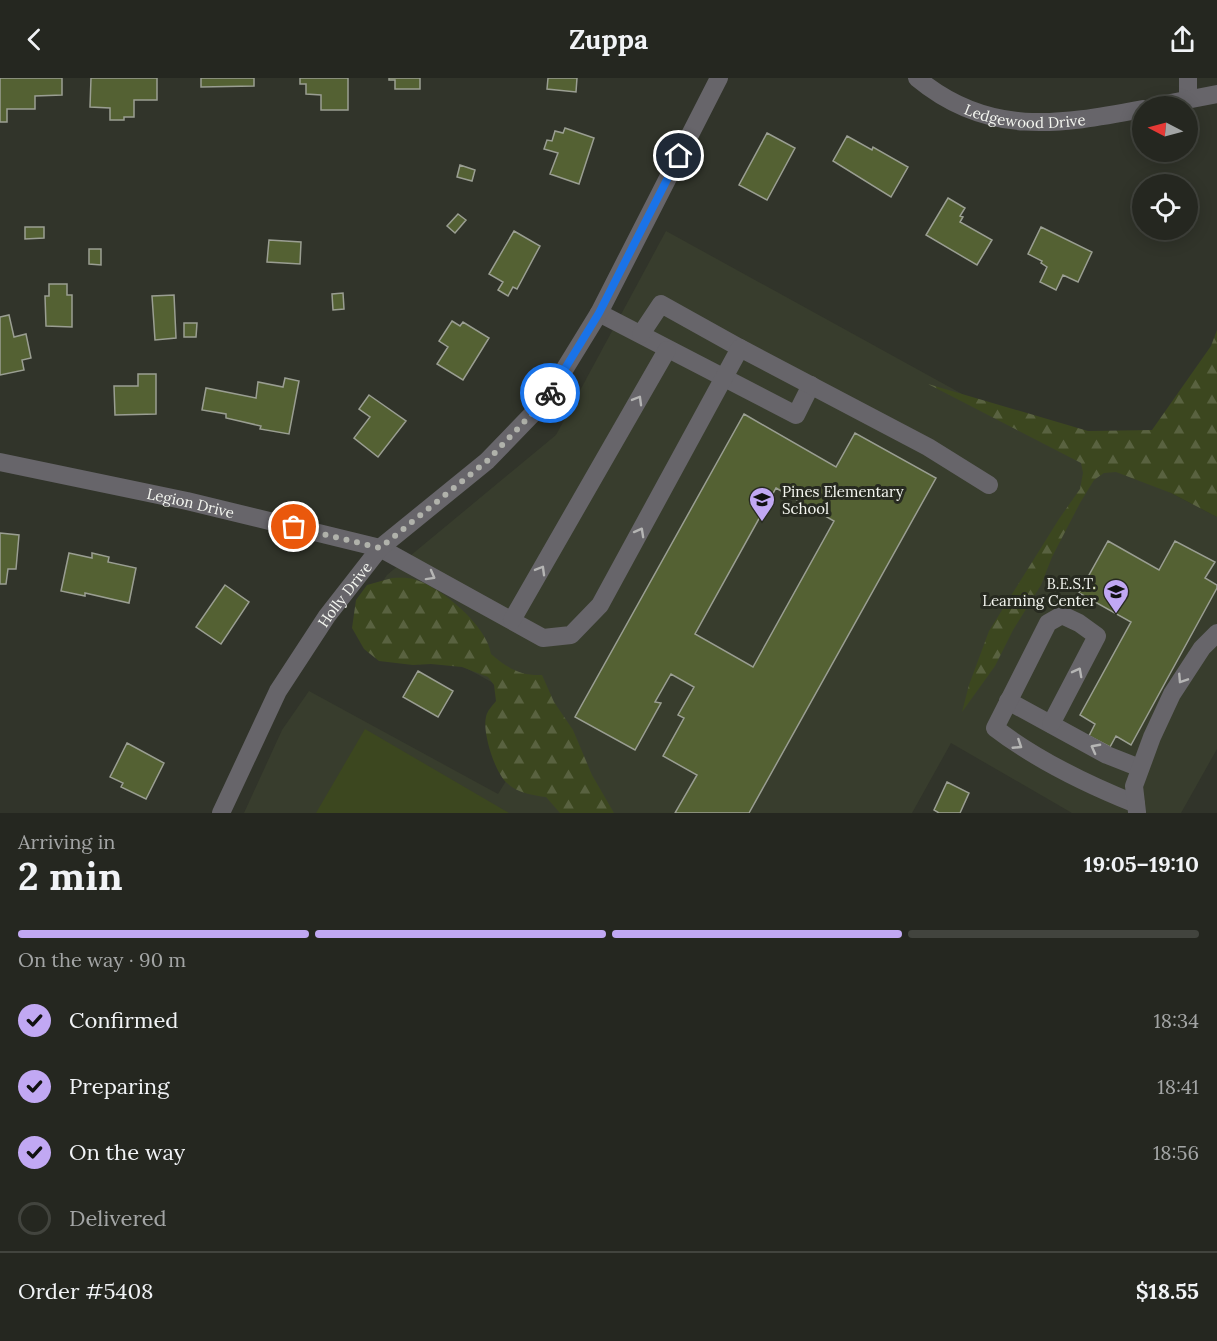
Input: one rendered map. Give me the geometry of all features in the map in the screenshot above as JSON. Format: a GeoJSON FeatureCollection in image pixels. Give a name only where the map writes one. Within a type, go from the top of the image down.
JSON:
{"type":"FeatureCollection","features":[{"type":"Feature","properties":{"kind":"street","name":"Holly Drive"},"geometry":{"type":"LineString","coordinates":[[221,813],[278,691],[327,616],[380,548],[487,461],[545,400],[599,313],[719,78]]}},
{"type":"Feature","properties":{"kind":"street","name":"Ledgewood Drive"},"geometry":{"type":"LineString","coordinates":[[917,78],[933,92],[970,111],[1015,122],[1070,121],[1132,111]]}},
{"type":"Feature","properties":{"kind":"street"},"geometry":{"type":"LineString","coordinates":[[1188,78],[1188,96]]}},
{"type":"Feature","properties":{"kind":"street"},"geometry":{"type":"LineString","coordinates":[[1198,98],[1217,94]]}},
{"type":"Feature","properties":{"kind":"street"},"geometry":{"type":"LineString","coordinates":[[641,334],[661,304],[928,447],[988,485]]}},
{"type":"Feature","properties":{"kind":"street"},"geometry":{"type":"LineString","coordinates":[[599,313],[796,416],[811,385]]}},
{"type":"Feature","properties":{"kind":"street","name":"Legion Drive"},"geometry":{"type":"LineString","coordinates":[[0,462],[187,501],[380,548],[543,638],[571,635],[600,605],[740,348]]}},
{"type":"Feature","properties":{"kind":"street"},"geometry":{"type":"LineString","coordinates":[[512,620],[667,350]]}},
{"type":"Feature","properties":{"kind":"street"},"geometry":{"type":"LineString","coordinates":[[1051,724],[1097,636],[1079,622],[1062,615],[1048,623],[995,729],[1016,744],[1080,780],[1137,808]]}},
{"type":"Feature","properties":{"kind":"street"},"geometry":{"type":"LineString","coordinates":[[1137,808],[1134,786],[1172,694],[1202,648],[1217,633]]}},
{"type":"Feature","properties":{"kind":"street"},"geometry":{"type":"LineString","coordinates":[[1008,701],[1107,755],[1140,768]]}},
{"type":"Feature","properties":{"kind":"shaded area","name":"Pines Elementary School"},"geometry":{"type":"Polygon","coordinates":[[[666,231],[1095,467],[1102,457],[1217,517],[1217,749],[1181,813],[1072,813],[951,743],[912,813],[244,813],[282,730],[309,691],[498,794],[548,713],[362,611],[387,575],[556,435],[666,231]]]}},
{"type":"Feature","properties":{"kind":"green space"},"geometry":{"type":"Polygon","coordinates":[[[1217,330],[1217,517],[1171,493],[1116,472],[1104,473],[1094,480],[1052,557],[1041,585],[1013,630],[995,666],[962,712],[969,685],[989,631],[1080,489],[1083,473],[1081,463],[928,384],[1088,431],[1152,430],[1211,346],[1217,330]]]}},
{"type":"Feature","properties":{"kind":"green space"},"geometry":{"type":"Polygon","coordinates":[[[392,578],[413,579],[438,591],[472,620],[488,643],[491,654],[497,659],[521,672],[542,675],[554,702],[573,730],[592,775],[614,813],[560,813],[546,797],[520,791],[502,778],[494,762],[486,732],[487,715],[496,701],[494,685],[488,677],[462,667],[379,661],[364,649],[352,628],[356,600],[367,585],[392,578]]]}},
{"type":"Feature","properties":{"kind":"green space"},"geometry":{"type":"Polygon","coordinates":[[[365,729],[509,813],[316,813],[365,729]]]}},
{"type":"Feature","properties":{"kind":"building"},"geometry":{"type":"Polygon","coordinates":[[[0,78],[62,78],[62,95],[35,96],[35,109],[7,109],[7,122],[0,122],[0,78]]]}},
{"type":"Feature","properties":{"kind":"building"},"geometry":{"type":"Polygon","coordinates":[[[91,78],[157,78],[157,100],[134,100],[134,117],[110,120],[110,108],[90,107],[91,78]]]}},
{"type":"Feature","properties":{"kind":"building"},"geometry":{"type":"Polygon","coordinates":[[[201,78],[254,78],[254,86],[201,87],[201,78]]]}},
{"type":"Feature","properties":{"kind":"building"},"geometry":{"type":"Polygon","coordinates":[[[300,78],[348,78],[348,110],[321,110],[321,95],[306,94],[306,84],[300,84],[300,78]]]}},
{"type":"Feature","properties":{"kind":"building"},"geometry":{"type":"Polygon","coordinates":[[[389,78],[420,78],[420,89],[395,89],[395,80],[389,80],[389,78]]]}},
{"type":"Feature","properties":{"kind":"building"},"geometry":{"type":"Polygon","coordinates":[[[548,78],[577,78],[576,92],[547,89],[548,78]]]}},
{"type":"Feature","properties":{"kind":"building"},"geometry":{"type":"Polygon","coordinates":[[[565,128],[594,138],[579,184],[550,174],[558,153],[544,149],[547,140],[552,141],[555,131],[563,133],[565,128]]]}},
{"type":"Feature","properties":{"kind":"building"},"geometry":{"type":"Polygon","coordinates":[[[767,133],[795,148],[767,200],[739,185],[767,133]]]}},
{"type":"Feature","properties":{"kind":"building"},"geometry":{"type":"Polygon","coordinates":[[[847,136],[872,150],[873,147],[908,167],[891,197],[833,161],[847,136]]]}},
{"type":"Feature","properties":{"kind":"building"},"geometry":{"type":"Polygon","coordinates":[[[460,165],[475,170],[472,181],[457,177],[460,165]]]}},
{"type":"Feature","properties":{"kind":"building"},"geometry":{"type":"Polygon","coordinates":[[[948,198],[965,208],[960,216],[963,217],[960,222],[992,240],[977,265],[926,235],[948,198]]]}},
{"type":"Feature","properties":{"kind":"building"},"geometry":{"type":"Polygon","coordinates":[[[458,214],[466,220],[455,233],[447,226],[458,214]]]}},
{"type":"Feature","properties":{"kind":"building"},"geometry":{"type":"Polygon","coordinates":[[[25,227],[44,227],[44,238],[25,239],[25,227]]]}},
{"type":"Feature","properties":{"kind":"building"},"geometry":{"type":"Polygon","coordinates":[[[1041,227],[1092,252],[1078,282],[1063,275],[1056,290],[1040,282],[1047,267],[1041,263],[1042,261],[1028,254],[1041,227]]]}},
{"type":"Feature","properties":{"kind":"building"},"geometry":{"type":"Polygon","coordinates":[[[514,231],[540,246],[517,289],[513,287],[508,296],[498,290],[503,282],[489,274],[514,231]]]}},
{"type":"Feature","properties":{"kind":"building"},"geometry":{"type":"Polygon","coordinates":[[[269,240],[301,242],[300,264],[267,262],[269,240]]]}},
{"type":"Feature","properties":{"kind":"building"},"geometry":{"type":"Polygon","coordinates":[[[89,249],[101,249],[101,265],[89,264],[89,249]]]}},
{"type":"Feature","properties":{"kind":"building"},"geometry":{"type":"Polygon","coordinates":[[[49,284],[67,284],[67,295],[72,295],[72,327],[46,326],[45,296],[49,296],[49,284]]]}},
{"type":"Feature","properties":{"kind":"building"},"geometry":{"type":"Polygon","coordinates":[[[343,293],[344,309],[333,310],[332,294],[343,293]]]}},
{"type":"Feature","properties":{"kind":"building"},"geometry":{"type":"Polygon","coordinates":[[[174,295],[176,338],[155,340],[152,296],[174,295]]]}},
{"type":"Feature","properties":{"kind":"building"},"geometry":{"type":"Polygon","coordinates":[[[9,315],[14,337],[26,334],[31,358],[22,360],[24,370],[0,375],[0,317],[9,315]]]}},
{"type":"Feature","properties":{"kind":"building"},"geometry":{"type":"Polygon","coordinates":[[[452,321],[460,326],[463,322],[489,338],[463,380],[437,364],[448,347],[439,341],[452,321]]]}},
{"type":"Feature","properties":{"kind":"building"},"geometry":{"type":"Polygon","coordinates":[[[184,323],[197,323],[196,337],[184,337],[184,323]]]}},
{"type":"Feature","properties":{"kind":"building"},"geometry":{"type":"Polygon","coordinates":[[[138,374],[156,374],[156,414],[115,415],[114,386],[138,386],[138,374]]]}},
{"type":"Feature","properties":{"kind":"building"},"geometry":{"type":"Polygon","coordinates":[[[285,378],[299,381],[289,434],[260,429],[261,426],[226,418],[226,414],[202,410],[206,388],[256,398],[258,382],[283,387],[285,378]]]}},
{"type":"Feature","properties":{"kind":"building"},"geometry":{"type":"Polygon","coordinates":[[[369,395],[406,421],[378,457],[354,438],[370,417],[359,409],[369,395]]]}},
{"type":"Feature","properties":{"kind":"building"},"geometry":{"type":"Polygon","coordinates":[[[744,414],[836,467],[855,433],[936,478],[749,813],[675,813],[697,775],[663,756],[684,718],[678,715],[694,687],[671,674],[655,702],[661,703],[635,750],[575,717],[744,414]],[[776,488],[695,634],[753,667],[834,521],[776,488]]]}},
{"type":"Feature","properties":{"kind":"building"},"geometry":{"type":"Polygon","coordinates":[[[0,533],[19,535],[16,569],[8,569],[6,584],[0,584],[0,533]]]}},
{"type":"Feature","properties":{"kind":"building"},"geometry":{"type":"Polygon","coordinates":[[[1108,541],[1159,570],[1175,541],[1215,562],[1205,578],[1217,585],[1131,745],[1116,736],[1110,747],[1089,736],[1095,724],[1080,715],[1131,622],[1079,593],[1108,541]]]}},
{"type":"Feature","properties":{"kind":"building"},"geometry":{"type":"Polygon","coordinates":[[[69,553],[92,558],[92,553],[109,557],[108,562],[136,568],[129,603],[85,593],[85,596],[61,591],[69,553]]]}},
{"type":"Feature","properties":{"kind":"building"},"geometry":{"type":"Polygon","coordinates":[[[225,585],[249,602],[221,644],[196,627],[225,585]]]}},
{"type":"Feature","properties":{"kind":"building"},"geometry":{"type":"Polygon","coordinates":[[[418,671],[453,691],[438,717],[403,697],[418,671]]]}},
{"type":"Feature","properties":{"kind":"building"},"geometry":{"type":"Polygon","coordinates":[[[127,743],[164,763],[146,799],[121,787],[123,783],[110,777],[127,743]]]}},
{"type":"Feature","properties":{"kind":"building"},"geometry":{"type":"Polygon","coordinates":[[[947,782],[969,793],[960,813],[939,813],[934,810],[947,782]]]}},
{"type":"Feature","properties":{"kind":"way so far"},"geometry":{"type":"LineString","coordinates":[[294,527],[380,548],[487,461],[550,393]]}},
{"type":"Feature","properties":{"kind":"place","name":"Pines Elementary School"},"geometry":{"type":"Point","coordinates":[762,523]}},
{"type":"Feature","properties":{"kind":"place","name":"B.E.S.T. Learning Center"},"geometry":{"type":"Point","coordinates":[1116,615]}},
{"type":"Feature","properties":{"kind":"route"},"geometry":{"type":"LineString","coordinates":[[550,393],[599,313],[679,156]]}}]}
